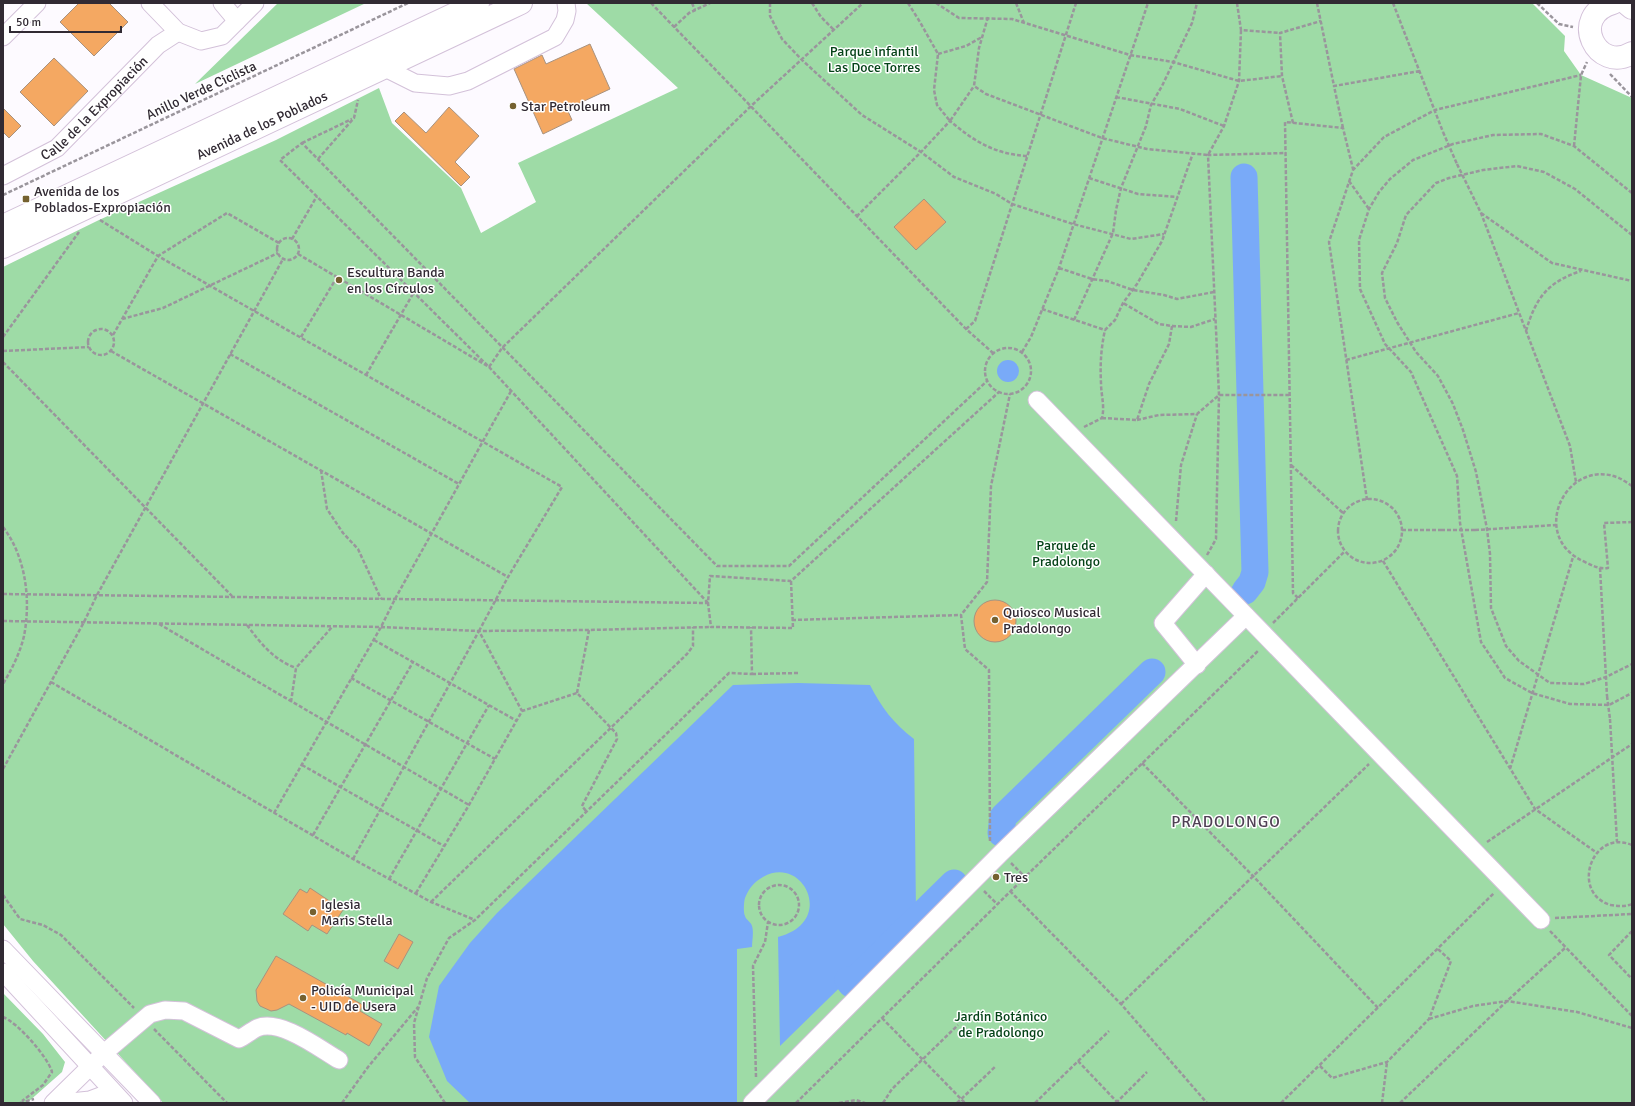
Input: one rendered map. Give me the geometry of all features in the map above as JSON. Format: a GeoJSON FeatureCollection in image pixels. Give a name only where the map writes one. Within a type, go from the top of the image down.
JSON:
{"type":"FeatureCollection","features":[{"type":"Feature","properties":{"kind":"main road","name":"Avenida de los Poblados"},"geometry":{"type":"LineString","coordinates":[[3,226],[478,3]]}},
{"type":"Feature","properties":{"kind":"main road","name":"Avenida de los Poblados"},"geometry":{"type":"LineString","coordinates":[[3,247],[521,3]]}},
{"type":"Feature","properties":{"kind":"main road"},"geometry":{"type":"LineString","coordinates":[[1615,5],[1589,30],[1592,42],[1600,52],[1612,57],[1632,54]]}},
{"type":"Feature","properties":{"kind":"street"},"geometry":{"type":"LineString","coordinates":[[3,36],[37,3]]}},
{"type":"Feature","properties":{"kind":"street"},"geometry":{"type":"LineString","coordinates":[[150,3],[178,32],[201,41],[222,36],[255,3]]}},
{"type":"Feature","properties":{"kind":"street"},"geometry":{"type":"LineString","coordinates":[[222,3],[237,21]]}},
{"type":"Feature","properties":{"kind":"street"},"geometry":{"type":"LineString","coordinates":[[384,68],[415,83],[449,86],[468,82],[554,37],[565,20],[567,10],[566,3]]}},
{"type":"Feature","properties":{"kind":"street","name":"Calle de la Expropiación"},"geometry":{"type":"LineString","coordinates":[[3,176],[57,148],[158,45],[178,32]]}},
{"type":"Feature","properties":{"kind":"street"},"geometry":{"type":"LineString","coordinates":[[1037,400],[1541,920]]}},
{"type":"Feature","properties":{"kind":"street"},"geometry":{"type":"LineString","coordinates":[[1197,665],[1163,623],[1201,569]]}},
{"type":"Feature","properties":{"kind":"street"},"geometry":{"type":"LineString","coordinates":[[757,1098],[974,882],[1001,853],[1246,616]]}},
{"type":"Feature","properties":{"kind":"street"},"geometry":{"type":"LineString","coordinates":[[3,949],[152,1103]]}},
{"type":"Feature","properties":{"kind":"street"},"geometry":{"type":"LineString","coordinates":[[3,972],[119,1098]]}},
{"type":"Feature","properties":{"kind":"street"},"geometry":{"type":"LineString","coordinates":[[53,1103],[104,1053],[150,1014],[165,1010],[184,1011],[238,1039],[258,1027],[273,1026],[287,1030],[340,1060]]}},
{"type":"Feature","properties":{"kind":"street"},"geometry":{"type":"LineString","coordinates":[[61,1103],[91,1101],[106,1094],[119,1098]]}},
{"type":"Feature","properties":{"kind":"path","name":"Anillo Verde Ciclista"},"geometry":{"type":"LineString","coordinates":[[3,195],[408,3]]}},
{"type":"Feature","properties":{"kind":"path"},"geometry":{"type":"LineString","coordinates":[[651,3],[966,329],[992,353]]}},
{"type":"Feature","properties":{"kind":"path"},"geometry":{"type":"LineString","coordinates":[[692,3],[695,10]]}},
{"type":"Feature","properties":{"kind":"path"},"geometry":{"type":"LineString","coordinates":[[674,26],[695,10],[710,3]]}},
{"type":"Feature","properties":{"kind":"path"},"geometry":{"type":"LineString","coordinates":[[770,3],[770,16],[782,39],[802,60],[862,115],[921,152],[954,177],[996,194],[1012,204],[1073,224],[1113,233],[1131,239],[1164,234]]}},
{"type":"Feature","properties":{"kind":"path"},"geometry":{"type":"LineString","coordinates":[[812,3],[821,18],[834,30]]}},
{"type":"Feature","properties":{"kind":"path"},"geometry":{"type":"LineString","coordinates":[[490,367],[502,348],[751,106],[863,3]]}},
{"type":"Feature","properties":{"kind":"path"},"geometry":{"type":"LineString","coordinates":[[908,3],[938,54],[934,90],[938,105],[950,121],[980,144],[1014,155],[1027,156]]}},
{"type":"Feature","properties":{"kind":"path"},"geometry":{"type":"LineString","coordinates":[[936,3],[959,18],[988,17],[1012,19],[1066,34],[1130,55],[1173,62],[1240,81],[1282,76]]}},
{"type":"Feature","properties":{"kind":"path"},"geometry":{"type":"LineString","coordinates":[[1017,3],[1024,23]]}},
{"type":"Feature","properties":{"kind":"path"},"geometry":{"type":"LineString","coordinates":[[966,329],[975,321],[1076,3]]}},
{"type":"Feature","properties":{"kind":"path"},"geometry":{"type":"LineString","coordinates":[[1022,352],[1031,337],[1058,268],[1148,3]]}},
{"type":"Feature","properties":{"kind":"path"},"geometry":{"type":"LineString","coordinates":[[1074,320],[1092,279],[1102,261],[1113,233],[1121,188],[1146,126],[1151,105],[1192,23],[1197,3]]}},
{"type":"Feature","properties":{"kind":"path"},"geometry":{"type":"LineString","coordinates":[[1201,569],[1216,539],[1219,395],[1208,155],[1224,126],[1240,81],[1241,30],[1237,3]]}},
{"type":"Feature","properties":{"kind":"path"},"geometry":{"type":"LineString","coordinates":[[1317,3],[1353,170]]}},
{"type":"Feature","properties":{"kind":"path"},"geometry":{"type":"LineString","coordinates":[[1393,3],[1443,132],[1481,213],[1570,446],[1576,482]]}},
{"type":"Feature","properties":{"kind":"path"},"geometry":{"type":"LineString","coordinates":[[1537,3],[1559,24],[1578,27]]}},
{"type":"Feature","properties":{"kind":"path"},"geometry":{"type":"LineString","coordinates":[[857,216],[950,121],[974,86],[982,37],[988,17]]}},
{"type":"Feature","properties":{"kind":"path"},"geometry":{"type":"LineString","coordinates":[[1241,30],[1280,33],[1321,21]]}},
{"type":"Feature","properties":{"kind":"path"},"geometry":{"type":"LineString","coordinates":[[1280,33],[1282,76],[1293,123]]}},
{"type":"Feature","properties":{"kind":"path"},"geometry":{"type":"LineString","coordinates":[[938,54],[966,46],[982,37]]}},
{"type":"Feature","properties":{"kind":"path"},"geometry":{"type":"LineString","coordinates":[[1574,146],[1581,75],[1590,56]]}},
{"type":"Feature","properties":{"kind":"path"},"geometry":{"type":"LineString","coordinates":[[1334,86],[1420,71]]}},
{"type":"Feature","properties":{"kind":"path"},"geometry":{"type":"LineString","coordinates":[[1367,500],[1329,242],[1353,170],[1384,138],[1435,110],[1581,75]]}},
{"type":"Feature","properties":{"kind":"path"},"geometry":{"type":"LineString","coordinates":[[318,159],[354,118],[358,98],[352,83]]}},
{"type":"Feature","properties":{"kind":"path"},"geometry":{"type":"LineString","coordinates":[[974,86],[986,94],[1040,116],[1102,138],[1137,147],[1208,155],[1286,153]]}},
{"type":"Feature","properties":{"kind":"path"},"geometry":{"type":"LineString","coordinates":[[1116,97],[1180,110],[1224,126]]}},
{"type":"Feature","properties":{"kind":"path"},"geometry":{"type":"LineString","coordinates":[[354,118],[302,143],[280,160],[490,367],[708,603]]}},
{"type":"Feature","properties":{"kind":"path"},"geometry":{"type":"LineString","coordinates":[[1298,598],[1293,593],[1285,122],[1343,128]]}},
{"type":"Feature","properties":{"kind":"path"},"geometry":{"type":"LineString","coordinates":[[1632,193],[1574,146],[1541,134],[1493,135],[1453,144],[1413,160],[1379,192],[1369,210],[1359,240],[1360,289],[1385,344],[1411,372],[1457,476],[1460,523],[1481,642],[1505,678],[1532,693],[1570,704],[1609,705],[1632,693]]}},
{"type":"Feature","properties":{"kind":"path"},"geometry":{"type":"LineString","coordinates":[[302,143],[717,566],[789,566],[987,381]]}},
{"type":"Feature","properties":{"kind":"path"},"geometry":{"type":"LineString","coordinates":[[1102,418],[1104,411],[1100,351],[1105,330],[1114,320],[1123,303],[1133,290],[1164,234],[1193,153]]}},
{"type":"Feature","properties":{"kind":"path"},"geometry":{"type":"LineString","coordinates":[[1632,235],[1575,188],[1544,172],[1517,166],[1462,175],[1436,183],[1406,215],[1397,242],[1382,273],[1385,298],[1416,352],[1438,376],[1456,411],[1476,472],[1487,529],[1490,554],[1491,608],[1506,646],[1519,662],[1550,683],[1584,684],[1606,677],[1632,664]]}},
{"type":"Feature","properties":{"kind":"path"},"geometry":{"type":"LineString","coordinates":[[1089,178],[1138,194],[1178,197]]}},
{"type":"Feature","properties":{"kind":"path"},"geometry":{"type":"LineString","coordinates":[[1349,181],[1369,210]]}},
{"type":"Feature","properties":{"kind":"path"},"geometry":{"type":"LineString","coordinates":[[292,239],[317,196]]}},
{"type":"Feature","properties":{"kind":"path"},"geometry":{"type":"LineString","coordinates":[[113,335],[106,330],[97,329],[88,338],[91,351],[99,355],[104,355],[112,351],[114,343],[113,335],[158,256],[227,213],[279,243]]}},
{"type":"Feature","properties":{"kind":"path"},"geometry":{"type":"LineString","coordinates":[[1481,213],[1552,263],[1581,271],[1632,281]]}},
{"type":"Feature","properties":{"kind":"path"},"geometry":{"type":"LineString","coordinates":[[99,220],[210,286],[562,487],[495,600],[353,859]]}},
{"type":"Feature","properties":{"kind":"path"},"geometry":{"type":"LineString","coordinates":[[3,337],[80,229]]}},
{"type":"Feature","properties":{"kind":"path"},"geometry":{"type":"LineString","coordinates":[[285,238],[292,239],[299,247],[298,254],[292,259],[283,258],[278,253],[279,243],[285,238]]}},
{"type":"Feature","properties":{"kind":"path"},"geometry":{"type":"LineString","coordinates":[[122,320],[163,308],[278,253]]}},
{"type":"Feature","properties":{"kind":"path"},"geometry":{"type":"LineString","coordinates":[[298,254],[490,367]]}},
{"type":"Feature","properties":{"kind":"path"},"geometry":{"type":"LineString","coordinates":[[3,769],[145,507],[283,258]]}},
{"type":"Feature","properties":{"kind":"path"},"geometry":{"type":"LineString","coordinates":[[1058,268],[1092,279],[1107,281],[1133,290],[1164,295],[1177,299],[1214,292]]}},
{"type":"Feature","properties":{"kind":"path"},"geometry":{"type":"LineString","coordinates":[[1526,331],[1532,309],[1545,292],[1562,277],[1581,271]]}},
{"type":"Feature","properties":{"kind":"path"},"geometry":{"type":"LineString","coordinates":[[301,337],[337,277]]}},
{"type":"Feature","properties":{"kind":"path"},"geometry":{"type":"LineString","coordinates":[[366,375],[414,292]]}},
{"type":"Feature","properties":{"kind":"path"},"geometry":{"type":"LineString","coordinates":[[1123,303],[1159,324],[1191,327],[1216,319]]}},
{"type":"Feature","properties":{"kind":"path"},"geometry":{"type":"LineString","coordinates":[[1042,309],[1105,330]]}},
{"type":"Feature","properties":{"kind":"path"},"geometry":{"type":"LineString","coordinates":[[1346,360],[1519,313]]}},
{"type":"Feature","properties":{"kind":"path"},"geometry":{"type":"LineString","coordinates":[[1137,420],[1149,384],[1169,344],[1172,326]]}},
{"type":"Feature","properties":{"kind":"path"},"geometry":{"type":"LineString","coordinates":[[3,351],[89,347]]}},
{"type":"Feature","properties":{"kind":"path"},"geometry":{"type":"LineString","coordinates":[[1002,348],[1012,348],[1022,352],[1031,364],[1032,372],[1030,380],[1018,391],[1010,394],[999,392],[992,388],[987,381],[985,372],[992,353],[1002,348]]}},
{"type":"Feature","properties":{"kind":"path"},"geometry":{"type":"LineString","coordinates":[[112,351],[432,533],[508,578]]}},
{"type":"Feature","properties":{"kind":"path"},"geometry":{"type":"LineString","coordinates":[[230,354],[459,484]]}},
{"type":"Feature","properties":{"kind":"path"},"geometry":{"type":"LineString","coordinates":[[3,362],[232,597]]}},
{"type":"Feature","properties":{"kind":"path"},"geometry":{"type":"LineString","coordinates":[[274,813],[374,640],[395,599],[511,390]]}},
{"type":"Feature","properties":{"kind":"path"},"geometry":{"type":"LineString","coordinates":[[711,626],[708,603],[710,576],[792,581],[999,392]]}},
{"type":"Feature","properties":{"kind":"path"},"geometry":{"type":"LineString","coordinates":[[987,848],[990,841],[989,670],[965,649],[961,615],[987,582],[991,486],[1010,394]]}},
{"type":"Feature","properties":{"kind":"path"},"geometry":{"type":"LineString","coordinates":[[1168,536],[1176,523],[1179,506],[1181,465],[1196,414],[1219,395],[1289,395]]}},
{"type":"Feature","properties":{"kind":"path"},"geometry":{"type":"LineString","coordinates":[[1069,433],[1102,418],[1137,420],[1159,415],[1196,414]]}},
{"type":"Feature","properties":{"kind":"path"},"geometry":{"type":"LineString","coordinates":[[1291,465],[1343,513]]}},
{"type":"Feature","properties":{"kind":"path"},"geometry":{"type":"LineString","coordinates":[[321,470],[327,509],[342,533],[358,549],[381,599]]}},
{"type":"Feature","properties":{"kind":"path"},"geometry":{"type":"LineString","coordinates":[[1632,486],[1619,478],[1603,474],[1585,477],[1571,485],[1558,505],[1556,525],[1562,545],[1573,557],[1600,568],[1608,568],[1604,523],[1632,522]]}},
{"type":"Feature","properties":{"kind":"path"},"geometry":{"type":"LineString","coordinates":[[1367,500],[1377,500],[1386,504],[1394,511],[1402,530],[1397,548],[1383,560],[1372,563],[1362,562],[1352,558],[1345,551],[1340,542],[1338,532],[1339,522],[1343,513],[1358,502],[1367,500]]}},
{"type":"Feature","properties":{"kind":"path"},"geometry":{"type":"LineString","coordinates":[[1402,530],[1475,530],[1556,525]]}},
{"type":"Feature","properties":{"kind":"path"},"geometry":{"type":"LineString","coordinates":[[3,527],[19,557],[26,583],[26,622],[24,637],[15,662],[3,684]]}},
{"type":"Feature","properties":{"kind":"path"},"geometry":{"type":"LineString","coordinates":[[3,535],[7,533]]}},
{"type":"Feature","properties":{"kind":"path"},"geometry":{"type":"LineString","coordinates":[[796,1103],[1010,891],[1142,763],[1266,637],[1298,598],[1345,551]]}},
{"type":"Feature","properties":{"kind":"path"},"geometry":{"type":"LineString","coordinates":[[1510,769],[1573,557]]}},
{"type":"Feature","properties":{"kind":"path"},"geometry":{"type":"LineString","coordinates":[[1383,560],[1534,809],[1596,853]]}},
{"type":"Feature","properties":{"kind":"path"},"geometry":{"type":"LineString","coordinates":[[1600,568],[1617,842]]}},
{"type":"Feature","properties":{"kind":"path"},"geometry":{"type":"LineString","coordinates":[[3,621],[381,627],[479,631],[589,630],[711,626],[792,628],[792,581]]}},
{"type":"Feature","properties":{"kind":"path"},"geometry":{"type":"LineString","coordinates":[[3,594],[708,603]]}},
{"type":"Feature","properties":{"kind":"path"},"geometry":{"type":"LineString","coordinates":[[792,620],[961,615]]}},
{"type":"Feature","properties":{"kind":"path"},"geometry":{"type":"LineString","coordinates":[[159,624],[469,805]]}},
{"type":"Feature","properties":{"kind":"path"},"geometry":{"type":"LineString","coordinates":[[247,625],[270,653],[284,663],[296,668]]}},
{"type":"Feature","properties":{"kind":"path"},"geometry":{"type":"LineString","coordinates":[[291,702],[296,668],[333,626]]}},
{"type":"Feature","properties":{"kind":"path"},"geometry":{"type":"LineString","coordinates":[[431,902],[687,654],[693,646],[693,627]]}},
{"type":"Feature","properties":{"kind":"path"},"geometry":{"type":"LineString","coordinates":[[751,627],[752,674]]}},
{"type":"Feature","properties":{"kind":"path"},"geometry":{"type":"LineString","coordinates":[[577,694],[589,630]]}},
{"type":"Feature","properties":{"kind":"path"},"geometry":{"type":"LineString","coordinates":[[479,631],[522,711]]}},
{"type":"Feature","properties":{"kind":"path"},"geometry":{"type":"LineString","coordinates":[[374,640],[517,721]]}},
{"type":"Feature","properties":{"kind":"path"},"geometry":{"type":"LineString","coordinates":[[313,836],[413,662]]}},
{"type":"Feature","properties":{"kind":"path"},"geometry":{"type":"LineString","coordinates":[[445,1103],[415,1057],[414,1023],[426,978],[449,938],[475,920],[729,673],[798,673]]}},
{"type":"Feature","properties":{"kind":"path"},"geometry":{"type":"LineString","coordinates":[[352,678],[495,759]]}},
{"type":"Feature","properties":{"kind":"path"},"geometry":{"type":"LineString","coordinates":[[51,682],[353,859],[431,902],[475,920]]}},
{"type":"Feature","properties":{"kind":"path"},"geometry":{"type":"LineString","coordinates":[[577,694],[611,727],[616,733],[617,739],[582,806],[586,811]]}},
{"type":"Feature","properties":{"kind":"path"},"geometry":{"type":"LineString","coordinates":[[416,893],[469,805],[522,711],[577,694]]}},
{"type":"Feature","properties":{"kind":"path"},"geometry":{"type":"LineString","coordinates":[[389,879],[489,705]]}},
{"type":"Feature","properties":{"kind":"path"},"geometry":{"type":"LineString","coordinates":[[1474,851],[1632,744]]}},
{"type":"Feature","properties":{"kind":"path"},"geometry":{"type":"LineString","coordinates":[[1121,1004],[1380,754]]}},
{"type":"Feature","properties":{"kind":"path"},"geometry":{"type":"LineString","coordinates":[[1142,763],[1254,877],[1378,1008]]}},
{"type":"Feature","properties":{"kind":"path"},"geometry":{"type":"LineString","coordinates":[[302,764],[444,846]]}},
{"type":"Feature","properties":{"kind":"path"},"geometry":{"type":"LineString","coordinates":[[1632,845],[1617,842],[1602,848],[1596,853],[1588,872],[1589,882],[1593,891],[1600,899],[1609,904],[1619,906],[1632,904]]}},
{"type":"Feature","properties":{"kind":"path"},"geometry":{"type":"LineString","coordinates":[[974,882],[997,904]]}},
{"type":"Feature","properties":{"kind":"path"},"geometry":{"type":"LineString","coordinates":[[1281,1103],[1504,882]]}},
{"type":"Feature","properties":{"kind":"path"},"geometry":{"type":"LineString","coordinates":[[757,1098],[754,966],[765,942],[768,922],[760,912],[759,899],[762,893],[773,885],[786,885],[792,888],[796,893],[800,907],[794,919],[782,925],[768,922]]}},
{"type":"Feature","properties":{"kind":"path"},"geometry":{"type":"LineString","coordinates":[[1010,891],[1121,1004],[1207,1103]]}},
{"type":"Feature","properties":{"kind":"path"},"geometry":{"type":"LineString","coordinates":[[3,894],[20,919],[43,925],[61,935],[227,1103]]}},
{"type":"Feature","properties":{"kind":"path"},"geometry":{"type":"LineString","coordinates":[[1632,914],[1547,918],[1541,920],[1565,948],[1632,1016]]}},
{"type":"Feature","properties":{"kind":"path"},"geometry":{"type":"LineString","coordinates":[[1632,931],[1609,955],[1632,979]]}},
{"type":"Feature","properties":{"kind":"path"},"geometry":{"type":"LineString","coordinates":[[1400,1103],[1507,1000],[1565,948]]}},
{"type":"Feature","properties":{"kind":"path"},"geometry":{"type":"LineString","coordinates":[[1320,1066],[1332,1078],[1387,1062],[1429,1019],[1450,961],[1438,949]]}},
{"type":"Feature","properties":{"kind":"path"},"geometry":{"type":"LineString","coordinates":[[1429,1019],[1473,1006],[1507,1000],[1577,1012],[1632,1028]]}},
{"type":"Feature","properties":{"kind":"path"},"geometry":{"type":"LineString","coordinates":[[342,1103],[368,1066],[420,1005]]}},
{"type":"Feature","properties":{"kind":"path"},"geometry":{"type":"LineString","coordinates":[[3,1017],[11,1020],[18,1027],[50,1064],[52,1072],[43,1085],[21,1102]]}},
{"type":"Feature","properties":{"kind":"path"},"geometry":{"type":"LineString","coordinates":[[882,1018],[965,1103]]}},
{"type":"Feature","properties":{"kind":"path"},"geometry":{"type":"LineString","coordinates":[[883,1103],[892,1089],[958,1025]]}},
{"type":"Feature","properties":{"kind":"path"},"geometry":{"type":"LineString","coordinates":[[1035,1103],[1109,1031]]}},
{"type":"Feature","properties":{"kind":"path"},"geometry":{"type":"LineString","coordinates":[[1078,1061],[1117,1103],[1148,1072]]}},
{"type":"Feature","properties":{"kind":"path"},"geometry":{"type":"LineString","coordinates":[[1382,1103],[1387,1062]]}},
{"type":"Feature","properties":{"kind":"path"},"geometry":{"type":"LineString","coordinates":[[957,1103],[996,1066]]}},
{"type":"Feature","properties":{"kind":"path"},"geometry":{"type":"LineString","coordinates":[[21,1102],[34,1099]]}},
{"type":"Feature","properties":{"kind":"path"},"geometry":{"type":"LineString","coordinates":[[838,1103],[865,1103]]}},
{"type":"Feature","properties":{"kind":"green space"},"geometry":{"type":"Polygon","coordinates":[[[278,3],[366,3],[195,84],[278,3]]]}},
{"type":"Feature","properties":{"kind":"green space","name":"Parque de Pradolongo"},"geometry":{"type":"Polygon","coordinates":[[[586,3],[1532,3],[1565,36],[1564,51],[1581,75],[1632,98],[1632,1103],[163,1103],[33,961],[3,924],[3,267],[99,220],[276,140],[379,88],[392,123],[461,188],[481,233],[536,202],[518,163],[678,88],[586,3]]]}},
{"type":"Feature","properties":{"kind":"green space"},"geometry":{"type":"Polygon","coordinates":[[[3,993],[43,1034],[65,1062],[62,1072],[27,1103],[3,1103],[3,993]]]}},
{"type":"Feature","properties":{"kind":"water"},"geometry":{"type":"Polygon","coordinates":[[[1008,360],[1016,363],[1019,371],[1016,379],[1008,382],[1000,379],[997,371],[1000,363],[1008,360]]]}},
{"type":"Feature","properties":{"kind":"water"},"geometry":{"type":"Polygon","coordinates":[[[798,683],[870,685],[889,715],[914,739],[916,913],[780,1046],[778,937],[796,929],[806,918],[810,905],[808,893],[801,882],[791,875],[778,872],[763,877],[754,883],[747,894],[744,907],[746,917],[753,928],[752,947],[737,949],[737,1103],[470,1103],[447,1081],[429,1037],[439,986],[470,943],[497,913],[733,685],[798,683]]]}},
{"type":"Feature","properties":{"kind":"building"},"geometry":{"type":"Polygon","coordinates":[[[79,3],[109,3],[128,22],[94,56],[60,22],[79,3]]]}},
{"type":"Feature","properties":{"kind":"building"},"geometry":{"type":"Polygon","coordinates":[[[590,44],[610,89],[567,109],[572,120],[543,134],[514,69],[542,55],[546,64],[590,44]]]}},
{"type":"Feature","properties":{"kind":"building"},"geometry":{"type":"Polygon","coordinates":[[[54,58],[88,91],[54,126],[20,92],[54,58]]]}},
{"type":"Feature","properties":{"kind":"building"},"geometry":{"type":"Polygon","coordinates":[[[449,107],[479,136],[455,162],[470,177],[461,186],[395,121],[404,112],[426,133],[449,107]]]}},
{"type":"Feature","properties":{"kind":"building"},"geometry":{"type":"Polygon","coordinates":[[[3,108],[21,126],[9,138],[3,132],[3,108]]]}},
{"type":"Feature","properties":{"kind":"building"},"geometry":{"type":"Polygon","coordinates":[[[924,199],[946,222],[916,250],[894,227],[924,199]]]}},
{"type":"Feature","properties":{"kind":"building","name":"Quiosco Musical Pradolongo"},"geometry":{"type":"Polygon","coordinates":[[[991,600],[999,600],[1007,603],[1013,609],[1016,621],[1013,633],[1007,639],[999,642],[991,642],[983,639],[977,633],[974,625],[974,617],[977,609],[983,603],[991,600]]]}},
{"type":"Feature","properties":{"kind":"building","name":"Iglesia Maris Stella"},"geometry":{"type":"Polygon","coordinates":[[[310,888],[343,910],[327,934],[312,925],[308,931],[283,914],[300,889],[307,893],[310,888]]]}},
{"type":"Feature","properties":{"kind":"building"},"geometry":{"type":"Polygon","coordinates":[[[399,934],[413,942],[398,969],[384,961],[399,934]]]}},
{"type":"Feature","properties":{"kind":"building","name":"Policía Municipal - UID de Usera"},"geometry":{"type":"Polygon","coordinates":[[[276,956],[363,1005],[360,1011],[382,1024],[369,1046],[347,1033],[346,1035],[289,1004],[277,1010],[271,1011],[260,1006],[257,1001],[256,990],[276,956]]]}},
{"type":"Feature","properties":{"kind":"waterway"},"geometry":{"type":"LineString","coordinates":[[1244,177],[1255,572],[1252,582],[1245,591]]}},
{"type":"Feature","properties":{"kind":"waterway"},"geometry":{"type":"LineString","coordinates":[[1001,833],[1003,817],[1152,672]]}},
{"type":"Feature","properties":{"kind":"waterway"},"geometry":{"type":"LineString","coordinates":[[848,980],[851,984],[954,883]]}},
{"type":"Feature","properties":{"kind":"place","name":"Star Petroleum"},"geometry":{"type":"Point","coordinates":[513,106]}},
{"type":"Feature","properties":{"kind":"place","name":"Avenida de los Poblados-Expropiación"},"geometry":{"type":"Point","coordinates":[26,199]}},
{"type":"Feature","properties":{"kind":"place","name":"Escultura Banda en los Círculos"},"geometry":{"type":"Point","coordinates":[339,280]}},
{"type":"Feature","properties":{"kind":"place","name":"Quiosco Musical Pradolongo"},"geometry":{"type":"Point","coordinates":[995,620]}},
{"type":"Feature","properties":{"kind":"place","name":"Tres"},"geometry":{"type":"Point","coordinates":[996,877]}},
{"type":"Feature","properties":{"kind":"place","name":"Iglesia Maris Stella"},"geometry":{"type":"Point","coordinates":[313,912]}},
{"type":"Feature","properties":{"kind":"place","name":"Policía Municipal - UID de Usera"},"geometry":{"type":"Point","coordinates":[303,998]}},
{"type":"Feature","properties":{"kind":"district","name":"PRADOLONGO"},"geometry":{"type":"Point","coordinates":[1226,821]}},
{"type":"Feature","properties":{"kind":"park label","name":"Parque infantil Las Doce Torres"},"geometry":{"type":"Point","coordinates":[874,60]}},
{"type":"Feature","properties":{"kind":"park label","name":"Jardín Botánico de Pradolongo"},"geometry":{"type":"Point","coordinates":[1001,1024]}}]}
